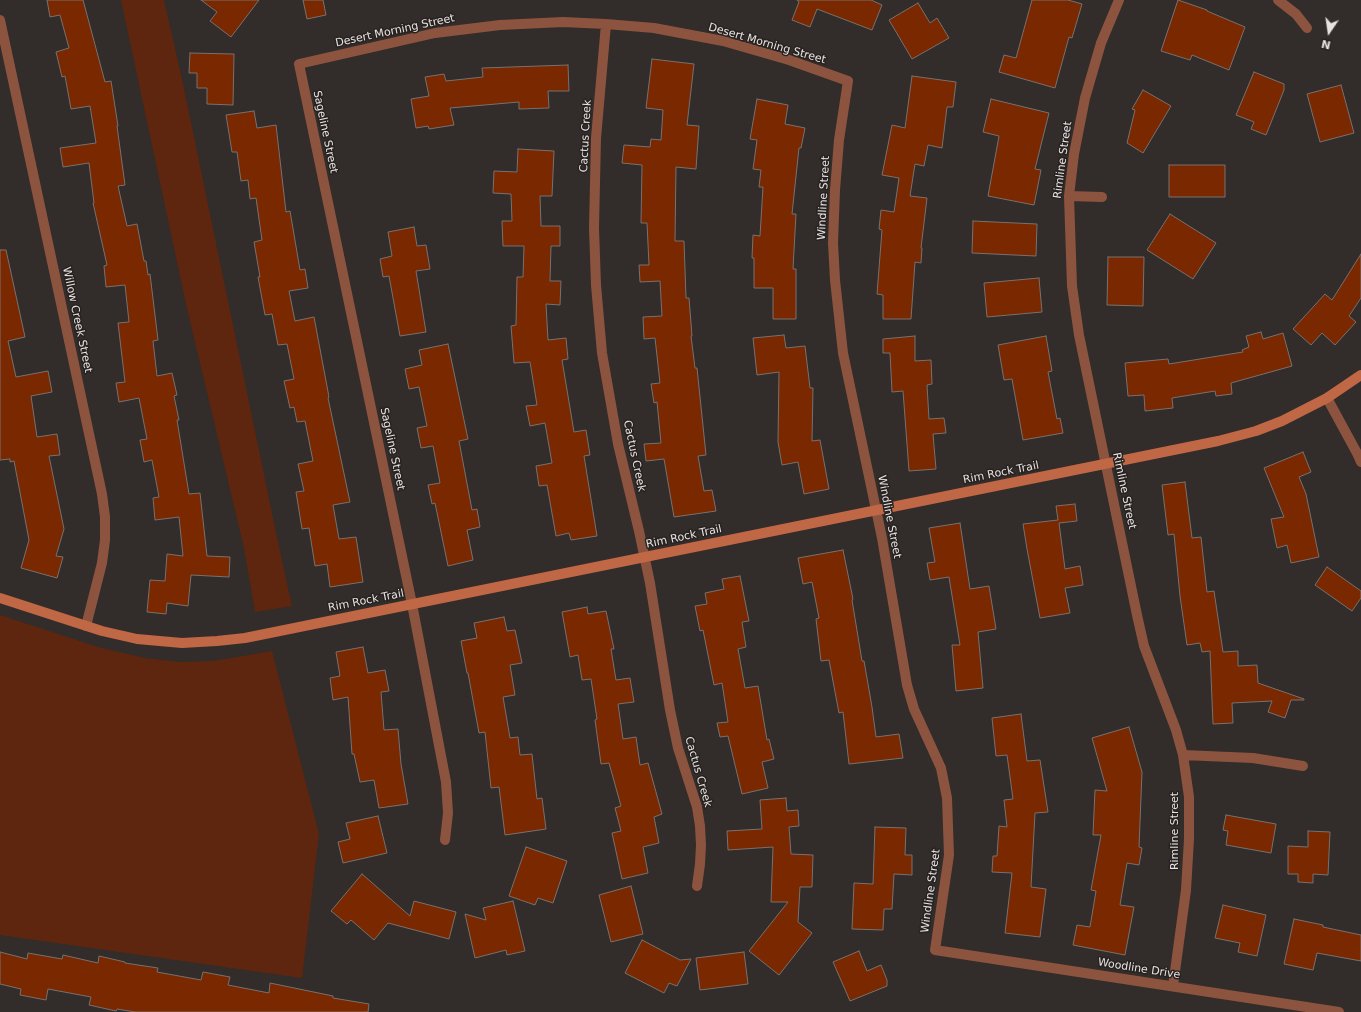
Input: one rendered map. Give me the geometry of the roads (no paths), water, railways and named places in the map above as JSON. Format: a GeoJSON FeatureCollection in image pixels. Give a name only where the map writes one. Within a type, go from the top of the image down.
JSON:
{"type":"FeatureCollection","features":[{"type":"Feature","properties":{"kind":"street","name":"Rimline Street"},"geometry":{"type":"LineString","coordinates":[[1119,0],[1101,43],[1085,98],[1074,154],[1069,196],[1072,286],[1079,335],[1144,646],[1176,730],[1183,755],[1189,797],[1189,839],[1186,890],[1173,986]]}},
{"type":"Feature","properties":{"kind":"street"},"geometry":{"type":"LineString","coordinates":[[1278,0],[1296,14],[1306,28]]}},
{"type":"Feature","properties":{"kind":"street","name":"Willow Creek Street"},"geometry":{"type":"LineString","coordinates":[[0,20],[102,494],[105,517],[105,540],[102,563],[86,626]]}},
{"type":"Feature","properties":{"kind":"street","name":"Desert Morning Street"},"geometry":{"type":"LineString","coordinates":[[299,64],[435,33],[500,25],[562,22],[654,28],[723,41],[789,60],[848,81]]}},
{"type":"Feature","properties":{"kind":"street","name":"Cactus Creek"},"geometry":{"type":"LineString","coordinates":[[606,24],[596,138],[594,228],[596,286],[602,353],[618,444],[644,557],[670,710],[678,748],[697,806],[700,826],[700,864],[697,886]]}},
{"type":"Feature","properties":{"kind":"street","name":"Sageline Street"},"geometry":{"type":"LineString","coordinates":[[299,64],[412,604],[446,782],[448,813],[445,840]]}},
{"type":"Feature","properties":{"kind":"street","name":"Windline Street"},"geometry":{"type":"LineString","coordinates":[[848,81],[839,140],[835,190],[833,243],[835,280],[843,353],[882,538],[907,685],[914,710],[941,768],[947,798],[949,855],[935,950]]}},
{"type":"Feature","properties":{"kind":"street"},"geometry":{"type":"LineString","coordinates":[[1069,196],[1102,197]]}},
{"type":"Feature","properties":{"kind":"street","name":"Rim Rock Trail"},"geometry":{"type":"LineString","coordinates":[[0,598],[86,626],[142,640],[172,643],[211,642],[266,634],[1211,443],[1256,431],[1288,418],[1327,398],[1361,375]]}},
{"type":"Feature","properties":{"kind":"street"},"geometry":{"type":"LineString","coordinates":[[1327,398],[1361,462]]}},
{"type":"Feature","properties":{"kind":"street"},"geometry":{"type":"LineString","coordinates":[[1183,755],[1253,758],[1303,766]]}},
{"type":"Feature","properties":{"kind":"street","name":"Woodline Drive"},"geometry":{"type":"LineString","coordinates":[[935,950],[1339,1012]]}}]}
